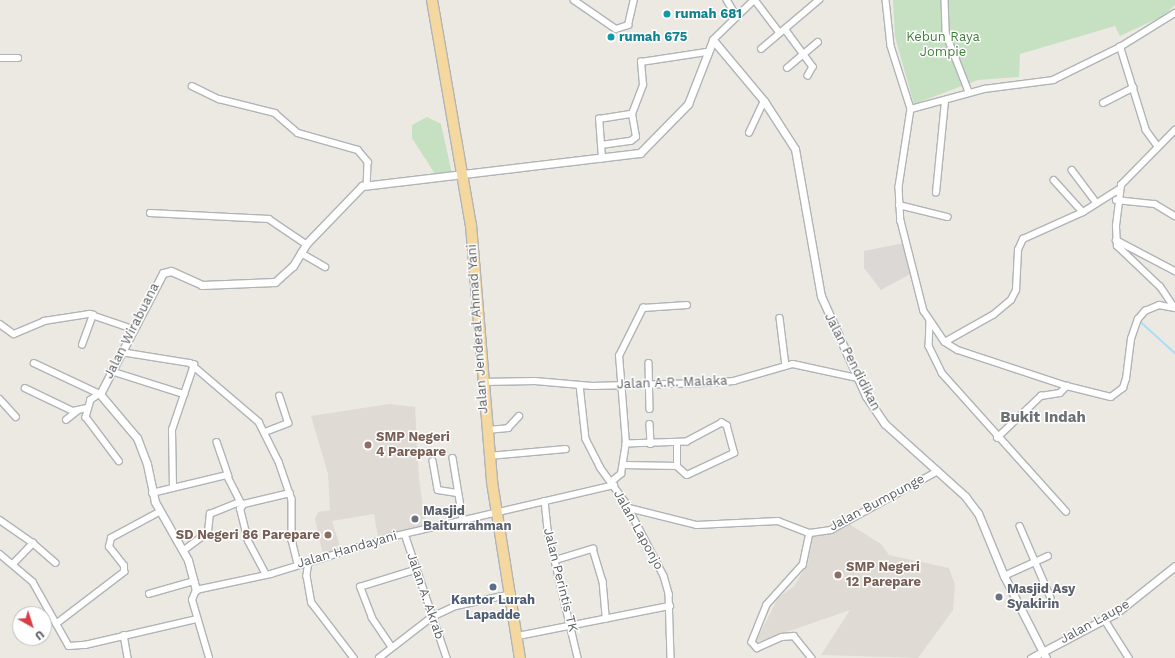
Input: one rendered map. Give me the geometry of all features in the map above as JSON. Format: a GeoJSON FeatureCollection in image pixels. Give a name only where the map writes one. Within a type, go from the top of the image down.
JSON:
{"type":"FeatureCollection","features":[{"type":"Feature","properties":{"kind":"highway","name":"Jalan Jenderal Ahmad Yani"},"geometry":{"type":"LineString","coordinates":[[432,0],[461,175],[471,225],[486,430],[498,514],[512,594],[520,658]]}},
{"type":"Feature","properties":{"kind":"street"},"geometry":{"type":"LineString","coordinates":[[574,0],[616,30],[628,25],[634,0]]}},
{"type":"Feature","properties":{"kind":"street"},"geometry":{"type":"LineString","coordinates":[[727,0],[736,15]]}},
{"type":"Feature","properties":{"kind":"street"},"geometry":{"type":"LineString","coordinates":[[713,40],[736,15],[754,0],[780,33]]}},
{"type":"Feature","properties":{"kind":"street"},"geometry":{"type":"LineString","coordinates":[[761,49],[819,0]]}},
{"type":"Feature","properties":{"kind":"street"},"geometry":{"type":"LineString","coordinates":[[886,0],[891,46],[911,109],[899,205],[918,292],[930,321],[945,342],[958,350],[1067,386],[1104,396],[1116,394],[1126,379],[1131,340],[1138,319],[1151,308],[1174,307]]}},
{"type":"Feature","properties":{"kind":"street"},"geometry":{"type":"LineString","coordinates":[[946,0],[946,33],[969,92]]}},
{"type":"Feature","properties":{"kind":"street"},"geometry":{"type":"LineString","coordinates":[[911,109],[945,101],[969,92],[1054,80],[1120,47],[1175,13]]}},
{"type":"Feature","properties":{"kind":"street"},"geometry":{"type":"LineString","coordinates":[[785,29],[813,67],[808,76]]}},
{"type":"Feature","properties":{"kind":"street","name":"Jalan Wirabuana"},"geometry":{"type":"LineString","coordinates":[[196,590],[183,552],[159,512],[152,493],[148,464],[137,438],[100,394],[153,288],[167,271],[202,285],[272,282],[286,274],[301,254],[306,244],[355,190],[367,185],[634,155],[657,139],[694,94],[706,52],[713,40]]}},
{"type":"Feature","properties":{"kind":"street","name":"Jalan Pendidikan"},"geometry":{"type":"LineString","coordinates":[[713,40],[764,101],[795,149],[821,296],[857,378],[885,424],[938,471],[981,517],[1004,576],[1045,655]]}},
{"type":"Feature","properties":{"kind":"street"},"geometry":{"type":"LineString","coordinates":[[787,68],[818,42]]}},
{"type":"Feature","properties":{"kind":"street"},"geometry":{"type":"LineString","coordinates":[[1120,47],[1134,88],[1147,135],[1157,146]]}},
{"type":"Feature","properties":{"kind":"street"},"geometry":{"type":"LineString","coordinates":[[601,145],[634,140],[636,135],[632,114],[643,85],[641,62],[706,52]]}},
{"type":"Feature","properties":{"kind":"street"},"geometry":{"type":"LineString","coordinates":[[0,58],[18,58]]}},
{"type":"Feature","properties":{"kind":"street"},"geometry":{"type":"LineString","coordinates":[[192,86],[224,101],[275,113],[298,133],[358,150],[368,162],[367,185]]}},
{"type":"Feature","properties":{"kind":"street"},"geometry":{"type":"LineString","coordinates":[[1103,103],[1134,88]]}},
{"type":"Feature","properties":{"kind":"street"},"geometry":{"type":"LineString","coordinates":[[749,133],[764,101]]}},
{"type":"Feature","properties":{"kind":"street"},"geometry":{"type":"LineString","coordinates":[[936,193],[945,101]]}},
{"type":"Feature","properties":{"kind":"street"},"geometry":{"type":"LineString","coordinates":[[602,159],[599,119],[632,114]]}},
{"type":"Feature","properties":{"kind":"street"},"geometry":{"type":"LineString","coordinates":[[945,342],[993,315],[1011,300],[1016,290],[1018,250],[1023,239],[1083,212],[1096,202],[1118,190],[1157,146],[1175,130]]}},
{"type":"Feature","properties":{"kind":"street"},"geometry":{"type":"LineString","coordinates":[[1072,170],[1096,202]]}},
{"type":"Feature","properties":{"kind":"street"},"geometry":{"type":"LineString","coordinates":[[1054,180],[1083,212]]}},
{"type":"Feature","properties":{"kind":"street"},"geometry":{"type":"LineString","coordinates":[[1118,190],[1116,200],[1116,240],[1121,250],[1160,287],[1174,307]]}},
{"type":"Feature","properties":{"kind":"street"},"geometry":{"type":"LineString","coordinates":[[1116,200],[1155,204],[1175,216]]}},
{"type":"Feature","properties":{"kind":"street"},"geometry":{"type":"LineString","coordinates":[[899,205],[948,218]]}},
{"type":"Feature","properties":{"kind":"street"},"geometry":{"type":"LineString","coordinates":[[150,213],[269,219],[306,244]]}},
{"type":"Feature","properties":{"kind":"street"},"geometry":{"type":"LineString","coordinates":[[1116,240],[1175,271]]}},
{"type":"Feature","properties":{"kind":"street"},"geometry":{"type":"LineString","coordinates":[[301,254],[325,267]]}},
{"type":"Feature","properties":{"kind":"street"},"geometry":{"type":"LineString","coordinates":[[612,484],[619,477],[624,465],[626,444],[619,356],[640,312],[646,306],[687,305]]}},
{"type":"Feature","properties":{"kind":"street"},"geometry":{"type":"LineString","coordinates":[[0,324],[14,334],[67,315],[93,314],[133,329]]}},
{"type":"Feature","properties":{"kind":"street"},"geometry":{"type":"LineString","coordinates":[[82,345],[93,314]]}},
{"type":"Feature","properties":{"kind":"street"},"geometry":{"type":"LineString","coordinates":[[780,318],[786,366]]}},
{"type":"Feature","properties":{"kind":"street"},"geometry":{"type":"LineString","coordinates":[[930,321],[929,346],[942,373],[997,438],[1066,511]]}},
{"type":"Feature","properties":{"kind":"street"},"geometry":{"type":"LineString","coordinates":[[121,352],[194,365],[253,417],[265,432],[290,493],[292,540],[298,564]]}},
{"type":"Feature","properties":{"kind":"street"},"geometry":{"type":"LineString","coordinates":[[34,363],[100,394]]}},
{"type":"Feature","properties":{"kind":"street"},"geometry":{"type":"LineString","coordinates":[[649,363],[650,409]]}},
{"type":"Feature","properties":{"kind":"street","name":"Jalan A.R. Malaka"},"geometry":{"type":"LineString","coordinates":[[482,382],[622,385],[734,381],[786,366],[800,364],[857,378]]}},
{"type":"Feature","properties":{"kind":"street"},"geometry":{"type":"LineString","coordinates":[[173,488],[172,430],[194,365]]}},
{"type":"Feature","properties":{"kind":"street"},"geometry":{"type":"LineString","coordinates":[[111,371],[184,394]]}},
{"type":"Feature","properties":{"kind":"street","name":"Jalan Laponjo"},"geometry":{"type":"LineString","coordinates":[[580,385],[586,439],[612,484],[629,508],[664,576],[670,606],[671,658]]}},
{"type":"Feature","properties":{"kind":"street"},"geometry":{"type":"LineString","coordinates":[[997,438],[1041,396],[1058,394],[1067,386]]}},
{"type":"Feature","properties":{"kind":"street"},"geometry":{"type":"LineString","coordinates":[[25,388],[77,411]]}},
{"type":"Feature","properties":{"kind":"street"},"geometry":{"type":"LineString","coordinates":[[100,394],[92,398],[87,408],[86,416],[119,461]]}},
{"type":"Feature","properties":{"kind":"street"},"geometry":{"type":"LineString","coordinates":[[265,432],[288,422],[279,396]]}},
{"type":"Feature","properties":{"kind":"street"},"geometry":{"type":"LineString","coordinates":[[0,399],[16,417]]}},
{"type":"Feature","properties":{"kind":"street"},"geometry":{"type":"LineString","coordinates":[[66,420],[77,411],[87,408]]}},
{"type":"Feature","properties":{"kind":"street"},"geometry":{"type":"LineString","coordinates":[[486,430],[508,428],[519,416]]}},
{"type":"Feature","properties":{"kind":"street"},"geometry":{"type":"LineString","coordinates":[[624,465],[677,466],[687,475],[734,453],[727,426],[722,423],[698,439],[677,443],[626,444]]}},
{"type":"Feature","properties":{"kind":"street"},"geometry":{"type":"LineString","coordinates":[[650,424],[651,444]]}},
{"type":"Feature","properties":{"kind":"street"},"geometry":{"type":"LineString","coordinates":[[217,442],[229,476],[242,504],[240,513],[248,541],[266,575]]}},
{"type":"Feature","properties":{"kind":"street"},"geometry":{"type":"LineString","coordinates":[[677,443],[677,466]]}},
{"type":"Feature","properties":{"kind":"street"},"geometry":{"type":"LineString","coordinates":[[489,456],[566,449]]}},
{"type":"Feature","properties":{"kind":"street"},"geometry":{"type":"LineString","coordinates":[[453,458],[457,493],[463,519]]}},
{"type":"Feature","properties":{"kind":"street"},"geometry":{"type":"LineString","coordinates":[[433,461],[438,490],[457,493]]}},
{"type":"Feature","properties":{"kind":"street","name":"Jalan Bumpunge"},"geometry":{"type":"LineString","coordinates":[[629,508],[697,525],[778,521],[810,533],[831,530],[938,471]]}},
{"type":"Feature","properties":{"kind":"street"},"geometry":{"type":"LineString","coordinates":[[152,493],[229,476]]}},
{"type":"Feature","properties":{"kind":"street","name":"Jalan Handayani"},"geometry":{"type":"LineString","coordinates":[[196,590],[266,575],[298,564],[463,519],[498,514],[612,484]]}},
{"type":"Feature","properties":{"kind":"street"},"geometry":{"type":"LineString","coordinates":[[183,552],[208,532],[210,514],[242,504],[290,493]]}},
{"type":"Feature","properties":{"kind":"street","name":"Jalan Perintis TK"},"geometry":{"type":"LineString","coordinates":[[545,501],[548,531],[572,627],[578,658]]}},
{"type":"Feature","properties":{"kind":"street"},"geometry":{"type":"LineString","coordinates":[[56,624],[81,609],[124,572],[124,566],[108,547],[111,538],[159,512]]}},
{"type":"Feature","properties":{"kind":"street"},"geometry":{"type":"LineString","coordinates":[[0,520],[33,543],[56,562]]}},
{"type":"Feature","properties":{"kind":"street"},"geometry":{"type":"LineString","coordinates":[[1020,526],[1033,562],[1051,598]]}},
{"type":"Feature","properties":{"kind":"street"},"geometry":{"type":"LineString","coordinates":[[810,533],[803,565],[767,605],[752,642],[757,648],[782,637],[794,636],[812,658]]}},
{"type":"Feature","properties":{"kind":"street","name":"Jalan A. Akrab"},"geometry":{"type":"LineString","coordinates":[[405,534],[415,570],[447,658]]}},
{"type":"Feature","properties":{"kind":"street"},"geometry":{"type":"LineString","coordinates":[[13,564],[33,543]]}},
{"type":"Feature","properties":{"kind":"street"},"geometry":{"type":"LineString","coordinates":[[556,560],[593,549],[602,580],[606,619]]}},
{"type":"Feature","properties":{"kind":"street"},"geometry":{"type":"LineString","coordinates":[[0,554],[33,582],[65,642],[72,647],[197,619]]}},
{"type":"Feature","properties":{"kind":"street"},"geometry":{"type":"LineString","coordinates":[[1004,576],[1048,556]]}},
{"type":"Feature","properties":{"kind":"street"},"geometry":{"type":"LineString","coordinates":[[309,561],[308,584],[312,603],[354,658]]}},
{"type":"Feature","properties":{"kind":"street","name":"Jalan Laupe"},"geometry":{"type":"LineString","coordinates":[[1031,658],[1045,655],[1105,620],[1175,566]]}},
{"type":"Feature","properties":{"kind":"street"},"geometry":{"type":"LineString","coordinates":[[392,648],[372,618],[360,587],[415,570]]}},
{"type":"Feature","properties":{"kind":"street"},"geometry":{"type":"LineString","coordinates":[[149,594],[194,581]]}},
{"type":"Feature","properties":{"kind":"street"},"geometry":{"type":"LineString","coordinates":[[196,590],[192,600],[209,658]]}},
{"type":"Feature","properties":{"kind":"street"},"geometry":{"type":"LineString","coordinates":[[379,658],[432,617],[456,606],[512,594]]}},
{"type":"Feature","properties":{"kind":"street"},"geometry":{"type":"LineString","coordinates":[[518,636],[572,627],[670,606]]}},
{"type":"Feature","properties":{"kind":"street"},"geometry":{"type":"LineString","coordinates":[[1105,620],[1129,658]]}},
{"type":"Feature","properties":{"kind":"street"},"geometry":{"type":"LineString","coordinates":[[124,635],[128,658]]}},
{"type":"Feature","properties":{"kind":"shaded area"},"geometry":{"type":"Polygon","coordinates":[[[904,243],[910,274],[881,290],[864,268],[864,251],[904,243]]]}},
{"type":"Feature","properties":{"kind":"shaded area","name":"SMP Negeri 4 Parepare"},"geometry":{"type":"Polygon","coordinates":[[[389,404],[415,407],[419,479],[426,527],[378,538],[374,514],[332,521],[341,549],[323,555],[315,519],[318,512],[330,510],[328,474],[311,416],[389,404]]]}},
{"type":"Feature","properties":{"kind":"shaded area"},"geometry":{"type":"Polygon","coordinates":[[[849,524],[881,544],[889,555],[949,568],[955,585],[953,610],[918,658],[821,655],[850,610],[755,643],[778,598],[794,586],[808,563],[813,536],[849,524]]]}},
{"type":"Feature","properties":{"kind":"green space","name":"Kebun Raya Jompie"},"geometry":{"type":"Polygon","coordinates":[[[893,0],[1175,0],[1175,5],[1163,16],[1120,36],[1115,26],[1020,54],[1019,77],[978,80],[914,104],[895,37],[893,0]]]}},
{"type":"Feature","properties":{"kind":"green space"},"geometry":{"type":"Polygon","coordinates":[[[427,117],[441,124],[452,174],[435,174],[412,138],[412,125],[427,117]]]}},
{"type":"Feature","properties":{"kind":"waterway"},"geometry":{"type":"LineString","coordinates":[[1141,322],[1175,353]]}},
{"type":"Feature","properties":{"kind":"place","name":"rumah 681"},"geometry":{"type":"Point","coordinates":[667,14]}},
{"type":"Feature","properties":{"kind":"place","name":"rumah 675"},"geometry":{"type":"Point","coordinates":[611,37]}},
{"type":"Feature","properties":{"kind":"place","name":"SMP Negeri 4 Parepare"},"geometry":{"type":"Point","coordinates":[368,445]}},
{"type":"Feature","properties":{"kind":"place","name":"Masjid Baiturrahman"},"geometry":{"type":"Point","coordinates":[415,519]}},
{"type":"Feature","properties":{"kind":"place","name":"SD Negeri 86 Parepare"},"geometry":{"type":"Point","coordinates":[328,535]}},
{"type":"Feature","properties":{"kind":"place","name":"SMP Negeri 12 Parepare"},"geometry":{"type":"Point","coordinates":[838,575]}},
{"type":"Feature","properties":{"kind":"place","name":"Kantor Lurah Lapadde"},"geometry":{"type":"Point","coordinates":[493,587]}},
{"type":"Feature","properties":{"kind":"place","name":"Masjid Asy Syakirin"},"geometry":{"type":"Point","coordinates":[999,597]}},
{"type":"Feature","properties":{"kind":"district","name":"Bukit Indah"},"geometry":{"type":"Point","coordinates":[1043,418]}}]}
